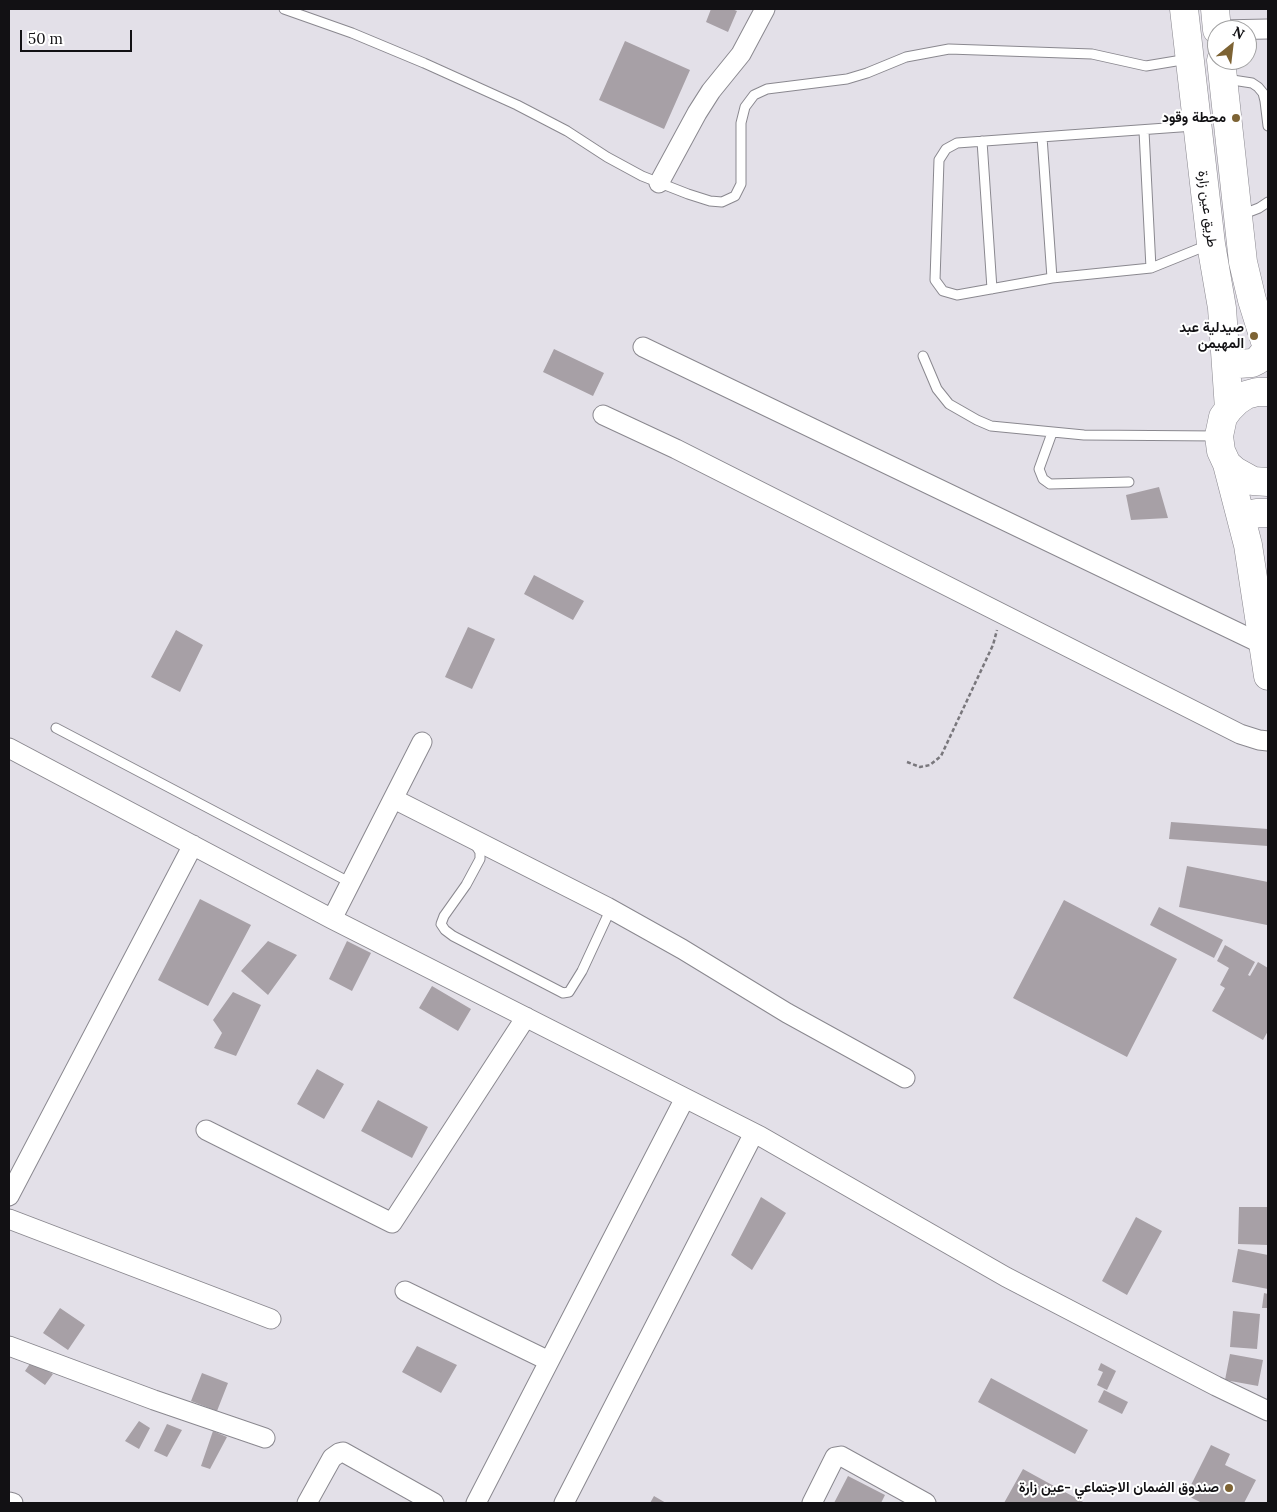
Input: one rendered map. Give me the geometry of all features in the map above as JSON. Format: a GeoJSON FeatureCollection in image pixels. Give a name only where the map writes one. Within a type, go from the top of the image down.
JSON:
{"type":"FeatureCollection","features":[{"type":"Feature","properties":{"kind":"main road","name":"طريق عين زارة"},"geometry":{"type":"LineString","coordinates":[[1184,9],[1211,244],[1222,308],[1229,409]]}},
{"type":"Feature","properties":{"kind":"main road"},"geometry":{"type":"LineString","coordinates":[[1222,70],[1247,281],[1259,328],[1268,350],[1252,363],[1238,364],[1226,357]]}},
{"type":"Feature","properties":{"kind":"main road"},"geometry":{"type":"LineString","coordinates":[[1268,392],[1246,395],[1236,401],[1229,409],[1220,426],[1219,436],[1221,451],[1227,464],[1243,520],[1268,676]]}},
{"type":"Feature","properties":{"kind":"main road"},"geometry":{"type":"LineString","coordinates":[[1227,464],[1243,478],[1268,482]]}},
{"type":"Feature","properties":{"kind":"main road"},"geometry":{"type":"LineString","coordinates":[[1243,520],[1256,513],[1268,513]]}},
{"type":"Feature","properties":{"kind":"street"},"geometry":{"type":"LineString","coordinates":[[660,183],[711,91],[741,54],[765,9]]}},
{"type":"Feature","properties":{"kind":"street"},"geometry":{"type":"LineString","coordinates":[[643,348],[1264,645]]}},
{"type":"Feature","properties":{"kind":"street"},"geometry":{"type":"LineString","coordinates":[[603,415],[676,449],[1240,734],[1268,741]]}},
{"type":"Feature","properties":{"kind":"street"},"geometry":{"type":"LineString","coordinates":[[332,919],[422,742]]}},
{"type":"Feature","properties":{"kind":"street"},"geometry":{"type":"LineString","coordinates":[[9,748],[332,919],[754,1133],[1006,1277],[1268,1411]]}},
{"type":"Feature","properties":{"kind":"street"},"geometry":{"type":"LineString","coordinates":[[394,799],[613,910],[682,949],[787,1014],[905,1078]]}},
{"type":"Feature","properties":{"kind":"street"},"geometry":{"type":"LineString","coordinates":[[9,1196],[193,845]]}},
{"type":"Feature","properties":{"kind":"street"},"geometry":{"type":"LineString","coordinates":[[206,1130],[392,1223],[526,1017]]}},
{"type":"Feature","properties":{"kind":"street"},"geometry":{"type":"LineString","coordinates":[[476,1503],[685,1098]]}},
{"type":"Feature","properties":{"kind":"street"},"geometry":{"type":"LineString","coordinates":[[564,1503],[754,1133]]}},
{"type":"Feature","properties":{"kind":"street"},"geometry":{"type":"LineString","coordinates":[[9,1220],[271,1318]]}},
{"type":"Feature","properties":{"kind":"street"},"geometry":{"type":"LineString","coordinates":[[405,1291],[549,1361]]}},
{"type":"Feature","properties":{"kind":"street"},"geometry":{"type":"LineString","coordinates":[[9,1346],[154,1400],[265,1438]]}},
{"type":"Feature","properties":{"kind":"street"},"geometry":{"type":"LineString","coordinates":[[307,1503],[332,1458],[344,1452],[434,1503]]}},
{"type":"Feature","properties":{"kind":"street"},"geometry":{"type":"LineString","coordinates":[[812,1503],[835,1458],[840,1456],[925,1503]]}},
{"type":"Feature","properties":{"kind":"street"},"geometry":{"type":"LineString","coordinates":[[9,1502],[13,1503]]}},
{"type":"Feature","properties":{"kind":"lane"},"geometry":{"type":"LineString","coordinates":[[284,9],[379,44],[517,105],[567,131],[625,167],[660,183],[688,194],[722,202],[734,196],[741,184],[742,115],[749,100],[754,95],[767,89],[847,79],[911,56],[949,49],[1092,54],[1146,66],[1190,58]]}},
{"type":"Feature","properties":{"kind":"lane"},"geometry":{"type":"LineString","coordinates":[[1222,70],[1252,83],[1263,93],[1268,126]]}},
{"type":"Feature","properties":{"kind":"lane"},"geometry":{"type":"LineString","coordinates":[[1197,126],[958,143],[946,149],[939,160],[935,280],[943,291],[958,295],[1052,278],[1151,268],[1211,244]]}},
{"type":"Feature","properties":{"kind":"lane"},"geometry":{"type":"LineString","coordinates":[[1144,131],[1151,268]]}},
{"type":"Feature","properties":{"kind":"lane"},"geometry":{"type":"LineString","coordinates":[[1042,137],[1052,278]]}},
{"type":"Feature","properties":{"kind":"lane"},"geometry":{"type":"LineString","coordinates":[[982,141],[992,289]]}},
{"type":"Feature","properties":{"kind":"lane"},"geometry":{"type":"LineString","coordinates":[[1238,216],[1259,208],[1268,202]]}},
{"type":"Feature","properties":{"kind":"lane"},"geometry":{"type":"LineString","coordinates":[[923,356],[937,389],[949,404],[991,426],[1084,435],[1219,436]]}},
{"type":"Feature","properties":{"kind":"lane"},"geometry":{"type":"LineString","coordinates":[[1052,433],[1039,469],[1043,479],[1050,484],[1129,482]]}},
{"type":"Feature","properties":{"kind":"lane"},"geometry":{"type":"LineString","coordinates":[[56,728],[351,883]]}},
{"type":"Feature","properties":{"kind":"lane"},"geometry":{"type":"LineString","coordinates":[[472,839],[480,852],[480,859],[466,885],[444,916],[441,924],[445,930],[454,936],[555,989],[563,993],[569,992],[582,971],[613,910]]}},
{"type":"Feature","properties":{"kind":"path"},"geometry":{"type":"LineString","coordinates":[[907,762],[920,767],[930,765],[941,756],[993,645],[1002,614]]}},
{"type":"Feature","properties":{"kind":"building"},"geometry":{"type":"Polygon","coordinates":[[[711,9],[732,9],[737,11],[728,32],[706,22],[711,9]]]}},
{"type":"Feature","properties":{"kind":"building"},"geometry":{"type":"Polygon","coordinates":[[[625,41],[690,70],[664,129],[599,100],[625,41]]]}},
{"type":"Feature","properties":{"kind":"building"},"geometry":{"type":"Polygon","coordinates":[[[554,349],[604,373],[593,396],[543,372],[554,349]]]}},
{"type":"Feature","properties":{"kind":"building"},"geometry":{"type":"Polygon","coordinates":[[[1159,487],[1168,518],[1131,520],[1126,495],[1159,487]]]}},
{"type":"Feature","properties":{"kind":"building"},"geometry":{"type":"Polygon","coordinates":[[[534,575],[584,601],[573,620],[524,594],[534,575]]]}},
{"type":"Feature","properties":{"kind":"building"},"geometry":{"type":"Polygon","coordinates":[[[468,627],[495,639],[472,689],[445,677],[468,627]]]}},
{"type":"Feature","properties":{"kind":"building"},"geometry":{"type":"Polygon","coordinates":[[[176,630],[203,645],[180,692],[151,677],[176,630]]]}},
{"type":"Feature","properties":{"kind":"building"},"geometry":{"type":"Polygon","coordinates":[[[1171,822],[1268,829],[1268,846],[1169,839],[1171,822]]]}},
{"type":"Feature","properties":{"kind":"building"},"geometry":{"type":"Polygon","coordinates":[[[1187,866],[1268,882],[1267,925],[1179,907],[1187,866]]]}},
{"type":"Feature","properties":{"kind":"building"},"geometry":{"type":"Polygon","coordinates":[[[200,899],[251,925],[208,1006],[158,980],[200,899]]]}},
{"type":"Feature","properties":{"kind":"building"},"geometry":{"type":"Polygon","coordinates":[[[1064,900],[1177,959],[1127,1057],[1013,998],[1064,900]]]}},
{"type":"Feature","properties":{"kind":"building"},"geometry":{"type":"Polygon","coordinates":[[[1159,907],[1223,940],[1214,958],[1150,925],[1159,907]]]}},
{"type":"Feature","properties":{"kind":"building"},"geometry":{"type":"Polygon","coordinates":[[[268,941],[297,955],[268,995],[241,971],[268,941]]]}},
{"type":"Feature","properties":{"kind":"building"},"geometry":{"type":"Polygon","coordinates":[[[347,941],[371,953],[352,991],[329,979],[347,941]]]}},
{"type":"Feature","properties":{"kind":"building"},"geometry":{"type":"Polygon","coordinates":[[[1225,945],[1255,962],[1248,975],[1250,976],[1258,962],[1268,968],[1268,1031],[1263,1040],[1212,1011],[1225,988],[1220,985],[1229,968],[1217,961],[1225,945]]]}},
{"type":"Feature","properties":{"kind":"building"},"geometry":{"type":"Polygon","coordinates":[[[432,986],[471,1009],[458,1031],[419,1008],[432,986]]]}},
{"type":"Feature","properties":{"kind":"building"},"geometry":{"type":"Polygon","coordinates":[[[233,992],[261,1005],[236,1056],[214,1048],[222,1033],[213,1020],[233,992]]]}},
{"type":"Feature","properties":{"kind":"building"},"geometry":{"type":"Polygon","coordinates":[[[317,1069],[344,1084],[324,1119],[297,1104],[317,1069]]]}},
{"type":"Feature","properties":{"kind":"building"},"geometry":{"type":"Polygon","coordinates":[[[378,1100],[428,1127],[412,1158],[361,1131],[378,1100]]]}},
{"type":"Feature","properties":{"kind":"building"},"geometry":{"type":"Polygon","coordinates":[[[761,1197],[786,1213],[752,1270],[731,1255],[761,1197]]]}},
{"type":"Feature","properties":{"kind":"building"},"geometry":{"type":"Polygon","coordinates":[[[1239,1207],[1268,1207],[1268,1245],[1238,1244],[1239,1207]]]}},
{"type":"Feature","properties":{"kind":"building"},"geometry":{"type":"Polygon","coordinates":[[[1136,1217],[1162,1231],[1127,1295],[1102,1281],[1136,1217]]]}},
{"type":"Feature","properties":{"kind":"building"},"geometry":{"type":"Polygon","coordinates":[[[1238,1249],[1268,1255],[1268,1289],[1232,1282],[1238,1249]]]}},
{"type":"Feature","properties":{"kind":"building"},"geometry":{"type":"Polygon","coordinates":[[[1264,1293],[1268,1294],[1268,1308],[1262,1308],[1264,1293]]]}},
{"type":"Feature","properties":{"kind":"building"},"geometry":{"type":"Polygon","coordinates":[[[60,1308],[85,1325],[68,1350],[43,1333],[60,1308]]]}},
{"type":"Feature","properties":{"kind":"building"},"geometry":{"type":"Polygon","coordinates":[[[1233,1311],[1260,1314],[1257,1349],[1230,1347],[1233,1311]]]}},
{"type":"Feature","properties":{"kind":"building"},"geometry":{"type":"Polygon","coordinates":[[[417,1346],[457,1365],[441,1393],[402,1372],[417,1346]]]}},
{"type":"Feature","properties":{"kind":"building"},"geometry":{"type":"Polygon","coordinates":[[[1230,1354],[1263,1360],[1258,1386],[1225,1380],[1230,1354]]]}},
{"type":"Feature","properties":{"kind":"building"},"geometry":{"type":"Polygon","coordinates":[[[31,1362],[53,1374],[45,1385],[25,1371],[31,1362]]]}},
{"type":"Feature","properties":{"kind":"building"},"geometry":{"type":"Polygon","coordinates":[[[1101,1363],[1116,1371],[1107,1390],[1097,1385],[1103,1372],[1098,1370],[1101,1363]]]}},
{"type":"Feature","properties":{"kind":"building"},"geometry":{"type":"Polygon","coordinates":[[[202,1373],[228,1383],[217,1411],[191,1401],[202,1373]]]}},
{"type":"Feature","properties":{"kind":"building"},"geometry":{"type":"Polygon","coordinates":[[[991,1378],[1088,1430],[1075,1454],[978,1402],[991,1378]]]}},
{"type":"Feature","properties":{"kind":"building"},"geometry":{"type":"Polygon","coordinates":[[[1104,1390],[1128,1402],[1122,1414],[1098,1402],[1104,1390]]]}},
{"type":"Feature","properties":{"kind":"building"},"geometry":{"type":"Polygon","coordinates":[[[139,1421],[150,1428],[139,1449],[125,1441],[139,1421]]]}},
{"type":"Feature","properties":{"kind":"building"},"geometry":{"type":"Polygon","coordinates":[[[167,1424],[182,1430],[167,1457],[154,1451],[167,1424]]]}},
{"type":"Feature","properties":{"kind":"building"},"geometry":{"type":"Polygon","coordinates":[[[213,1431],[227,1437],[210,1469],[201,1466],[213,1431]]]}},
{"type":"Feature","properties":{"kind":"building"},"geometry":{"type":"Polygon","coordinates":[[[1211,1445],[1230,1454],[1225,1465],[1256,1480],[1244,1503],[1202,1503],[1186,1495],[1211,1445]]]}},
{"type":"Feature","properties":{"kind":"building"},"geometry":{"type":"Polygon","coordinates":[[[1023,1469],[1085,1503],[1004,1503],[1023,1469]]]}},
{"type":"Feature","properties":{"kind":"building"},"geometry":{"type":"Polygon","coordinates":[[[848,1476],[885,1495],[881,1503],[834,1503],[848,1476]]]}},
{"type":"Feature","properties":{"kind":"building"},"geometry":{"type":"Polygon","coordinates":[[[654,1496],[666,1503],[650,1503],[654,1496]]]}},
{"type":"Feature","properties":{"kind":"place","name":"محطة وقود"},"geometry":{"type":"Point","coordinates":[1236,118]}},
{"type":"Feature","properties":{"kind":"place","name":"صيدلية عبد المهيمن"},"geometry":{"type":"Point","coordinates":[1254,336]}},
{"type":"Feature","properties":{"kind":"place","name":"صندوق الضمان الاجتماعي -عين زارة"},"geometry":{"type":"Point","coordinates":[1229,1488]}}]}
